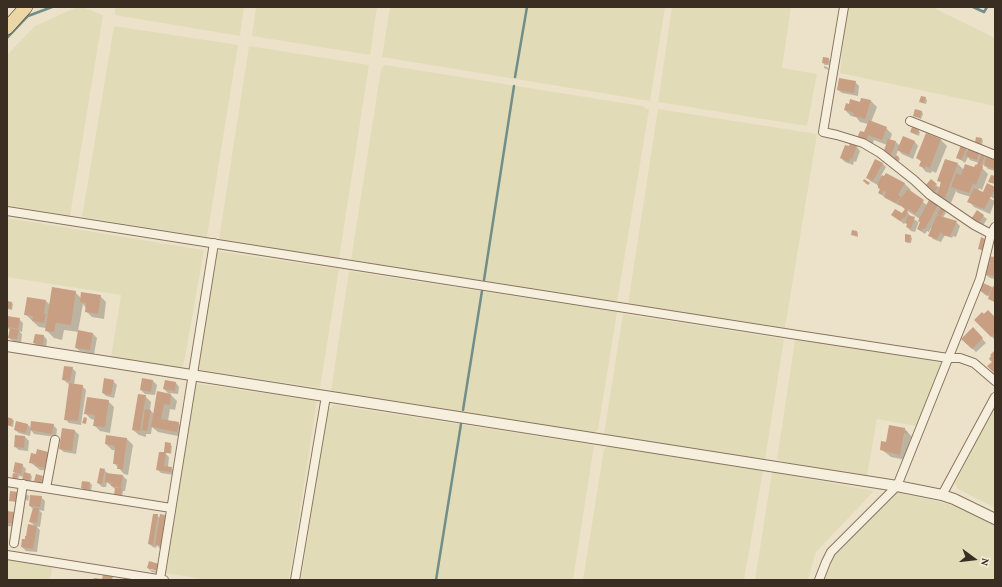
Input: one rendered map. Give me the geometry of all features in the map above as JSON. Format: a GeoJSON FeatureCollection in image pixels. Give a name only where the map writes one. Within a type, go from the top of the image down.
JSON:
{"type":"FeatureCollection","features":[{"type":"Feature","properties":{"kind":"main road"},"geometry":{"type":"LineString","coordinates":[[7,28],[24,8]]}},
{"type":"Feature","properties":{"kind":"street"},"geometry":{"type":"LineString","coordinates":[[819,580],[831,552],[897,486],[980,279],[994,231],[974,225],[930,195],[880,153],[863,143],[823,132],[844,7]]}},
{"type":"Feature","properties":{"kind":"street"},"geometry":{"type":"LineString","coordinates":[[910,121],[995,155]]}},
{"type":"Feature","properties":{"kind":"street"},"geometry":{"type":"LineString","coordinates":[[7,211],[948,358],[960,358],[974,363],[995,381]]}},
{"type":"Feature","properties":{"kind":"street"},"geometry":{"type":"LineString","coordinates":[[7,555],[162,580],[171,508],[214,243]]}},
{"type":"Feature","properties":{"kind":"street"},"geometry":{"type":"LineString","coordinates":[[7,346],[897,486],[942,495],[971,506],[995,519]]}},
{"type":"Feature","properties":{"kind":"street"},"geometry":{"type":"LineString","coordinates":[[295,580],[326,396]]}},
{"type":"Feature","properties":{"kind":"street"},"geometry":{"type":"LineString","coordinates":[[942,495],[995,397]]}},
{"type":"Feature","properties":{"kind":"street"},"geometry":{"type":"LineString","coordinates":[[46,488],[55,440]]}},
{"type":"Feature","properties":{"kind":"street"},"geometry":{"type":"LineString","coordinates":[[7,482],[171,508]]}},
{"type":"Feature","properties":{"kind":"street"},"geometry":{"type":"LineString","coordinates":[[14,543],[23,484]]}},
{"type":"Feature","properties":{"kind":"shaded area"},"geometry":{"type":"Polygon","coordinates":[[[77,7],[82,7],[103,15],[70,216],[7,205],[7,55],[35,26],[77,7]]]}},
{"type":"Feature","properties":{"kind":"shaded area"},"geometry":{"type":"Polygon","coordinates":[[[115,7],[244,7],[240,36],[115,15],[115,7]]]}},
{"type":"Feature","properties":{"kind":"shaded area"},"geometry":{"type":"Polygon","coordinates":[[[256,7],[377,7],[370,55],[252,36],[256,7]]]}},
{"type":"Feature","properties":{"kind":"shaded area"},"geometry":{"type":"Polygon","coordinates":[[[390,7],[665,7],[650,101],[382,57],[390,7]]]}},
{"type":"Feature","properties":{"kind":"shaded area"},"geometry":{"type":"Polygon","coordinates":[[[672,7],[791,7],[782,68],[817,74],[807,126],[658,102],[672,7]]]}},
{"type":"Feature","properties":{"kind":"shaded area"},"geometry":{"type":"Polygon","coordinates":[[[847,7],[932,7],[995,38],[995,106],[840,73],[847,7]]]}},
{"type":"Feature","properties":{"kind":"shaded area"},"geometry":{"type":"Polygon","coordinates":[[[114,26],[238,45],[207,237],[82,217],[114,26]]]}},
{"type":"Feature","properties":{"kind":"shaded area"},"geometry":{"type":"Polygon","coordinates":[[[249,46],[369,65],[339,259],[219,239],[249,46]]]}},
{"type":"Feature","properties":{"kind":"shaded area"},"geometry":{"type":"Polygon","coordinates":[[[385,65],[642,106],[649,110],[617,302],[351,260],[381,69],[385,65]]]}},
{"type":"Feature","properties":{"kind":"shaded area"},"geometry":{"type":"Polygon","coordinates":[[[658,109],[817,134],[785,328],[628,304],[658,109]]]}},
{"type":"Feature","properties":{"kind":"shaded area"},"geometry":{"type":"Polygon","coordinates":[[[7,218],[204,250],[183,368],[111,357],[121,295],[7,277],[7,218]]]}},
{"type":"Feature","properties":{"kind":"shaded area"},"geometry":{"type":"Polygon","coordinates":[[[216,251],[339,269],[320,388],[195,369],[216,251]]]}},
{"type":"Feature","properties":{"kind":"shaded area"},"geometry":{"type":"Polygon","coordinates":[[[349,271],[617,312],[598,430],[593,433],[331,391],[349,271]]]}},
{"type":"Feature","properties":{"kind":"shaded area"},"geometry":{"type":"Polygon","coordinates":[[[623,314],[784,339],[765,460],[604,434],[623,314]]]}},
{"type":"Feature","properties":{"kind":"shaded area"},"geometry":{"type":"Polygon","coordinates":[[[796,338],[941,363],[916,426],[877,419],[867,476],[781,461],[777,459],[796,338]]]}},
{"type":"Feature","properties":{"kind":"shaded area"},"geometry":{"type":"Polygon","coordinates":[[[193,383],[317,401],[289,580],[208,580],[165,573],[193,383]]]}},
{"type":"Feature","properties":{"kind":"shaded area"},"geometry":{"type":"Polygon","coordinates":[[[334,405],[594,445],[573,580],[301,580],[327,411],[334,405]]]}},
{"type":"Feature","properties":{"kind":"shaded area"},"geometry":{"type":"Polygon","coordinates":[[[995,405],[995,508],[958,489],[955,483],[995,405]]]}},
{"type":"Feature","properties":{"kind":"shaded area"},"geometry":{"type":"Polygon","coordinates":[[[609,446],[763,471],[744,580],[583,580],[604,449],[609,446]]]}},
{"type":"Feature","properties":{"kind":"shaded area"},"geometry":{"type":"Polygon","coordinates":[[[772,472],[874,491],[816,552],[808,580],[755,580],[772,472]]]}},
{"type":"Feature","properties":{"kind":"shaded area"},"geometry":{"type":"Polygon","coordinates":[[[896,492],[948,504],[966,510],[995,525],[995,580],[824,580],[837,552],[896,492]]]}},
{"type":"Feature","properties":{"kind":"shaded area"},"geometry":{"type":"Polygon","coordinates":[[[7,557],[53,564],[50,580],[7,580],[7,557]]]}},
{"type":"Feature","properties":{"kind":"building"},"geometry":{"type":"Polygon","coordinates":[[[823,57],[829,58],[828,64],[822,63],[823,57]]]}},
{"type":"Feature","properties":{"kind":"building"},"geometry":{"type":"Polygon","coordinates":[[[839,78],[856,81],[854,93],[837,90],[839,78]]]}},
{"type":"Feature","properties":{"kind":"building"},"geometry":{"type":"Polygon","coordinates":[[[921,96],[926,97],[924,103],[919,102],[921,96]]]}},
{"type":"Feature","properties":{"kind":"building"},"geometry":{"type":"Polygon","coordinates":[[[861,98],[871,100],[865,119],[853,116],[854,113],[844,110],[846,103],[849,104],[850,99],[860,102],[861,98]]]}},
{"type":"Feature","properties":{"kind":"building"},"geometry":{"type":"Polygon","coordinates":[[[915,109],[922,111],[920,118],[913,116],[915,109]]]}},
{"type":"Feature","properties":{"kind":"building"},"geometry":{"type":"Polygon","coordinates":[[[869,120],[887,127],[882,140],[868,135],[866,142],[857,138],[860,131],[864,132],[869,120]]]}},
{"type":"Feature","properties":{"kind":"building"},"geometry":{"type":"Polygon","coordinates":[[[912,127],[919,130],[917,135],[910,132],[912,127]]]}},
{"type":"Feature","properties":{"kind":"building"},"geometry":{"type":"Polygon","coordinates":[[[926,133],[941,139],[930,168],[926,166],[925,168],[919,166],[921,161],[916,158],[926,133]]]}},
{"type":"Feature","properties":{"kind":"building"},"geometry":{"type":"Polygon","coordinates":[[[903,136],[915,141],[909,155],[897,150],[903,136]]]}},
{"type":"Feature","properties":{"kind":"building"},"geometry":{"type":"Polygon","coordinates":[[[976,137],[982,138],[980,144],[975,143],[976,137]]]}},
{"type":"Feature","properties":{"kind":"building"},"geometry":{"type":"Polygon","coordinates":[[[888,139],[896,141],[891,156],[883,153],[888,139]]]}},
{"type":"Feature","properties":{"kind":"building"},"geometry":{"type":"Polygon","coordinates":[[[850,143],[857,146],[852,159],[850,158],[849,162],[840,158],[845,145],[849,146],[850,143]]]}},
{"type":"Feature","properties":{"kind":"building"},"geometry":{"type":"Polygon","coordinates":[[[961,145],[967,148],[961,160],[956,158],[961,145]]]}},
{"type":"Feature","properties":{"kind":"building"},"geometry":{"type":"Polygon","coordinates":[[[968,149],[979,152],[977,160],[965,156],[968,149]]]}},
{"type":"Feature","properties":{"kind":"building"},"geometry":{"type":"Polygon","coordinates":[[[982,153],[985,155],[981,166],[983,167],[976,185],[973,183],[969,193],[951,187],[956,173],[961,175],[965,164],[974,167],[976,164],[977,165],[982,153]]]}},
{"type":"Feature","properties":{"kind":"building"},"geometry":{"type":"Polygon","coordinates":[[[896,155],[899,157],[897,162],[893,160],[896,155]]]}},
{"type":"Feature","properties":{"kind":"building"},"geometry":{"type":"Polygon","coordinates":[[[986,157],[995,160],[995,169],[984,166],[986,157]]]}},
{"type":"Feature","properties":{"kind":"building"},"geometry":{"type":"Polygon","coordinates":[[[875,159],[883,163],[873,181],[866,178],[875,159]]]}},
{"type":"Feature","properties":{"kind":"building"},"geometry":{"type":"Polygon","coordinates":[[[945,159],[958,163],[945,198],[937,195],[941,182],[937,181],[945,159]]]}},
{"type":"Feature","properties":{"kind":"building"},"geometry":{"type":"Polygon","coordinates":[[[886,173],[905,183],[898,195],[901,197],[896,203],[884,197],[886,192],[883,191],[882,195],[878,193],[880,189],[877,185],[882,175],[884,176],[886,173]]]}},
{"type":"Feature","properties":{"kind":"building"},"geometry":{"type":"Polygon","coordinates":[[[991,175],[995,176],[995,184],[988,182],[991,175]]]}},
{"type":"Feature","properties":{"kind":"building"},"geometry":{"type":"Polygon","coordinates":[[[864,179],[870,183],[868,185],[863,181],[864,179]]]}},
{"type":"Feature","properties":{"kind":"building"},"geometry":{"type":"Polygon","coordinates":[[[931,179],[937,184],[935,186],[938,188],[934,192],[932,190],[930,192],[924,187],[931,179]]]}},
{"type":"Feature","properties":{"kind":"building"},"geometry":{"type":"Polygon","coordinates":[[[987,183],[995,187],[995,189],[984,209],[967,202],[974,188],[983,192],[987,183]]]}},
{"type":"Feature","properties":{"kind":"building"},"geometry":{"type":"Polygon","coordinates":[[[908,189],[924,200],[915,214],[908,209],[908,213],[904,219],[903,218],[900,221],[891,215],[895,209],[902,213],[905,209],[897,203],[908,189]]]}},
{"type":"Feature","properties":{"kind":"building"},"geometry":{"type":"Polygon","coordinates":[[[929,200],[938,205],[925,229],[923,228],[921,231],[917,229],[920,222],[918,221],[929,200]]]}},
{"type":"Feature","properties":{"kind":"building"},"geometry":{"type":"Polygon","coordinates":[[[941,207],[945,210],[941,216],[937,214],[941,207]]]}},
{"type":"Feature","properties":{"kind":"building"},"geometry":{"type":"Polygon","coordinates":[[[977,210],[984,215],[978,224],[971,219],[977,210]]]}},
{"type":"Feature","properties":{"kind":"building"},"geometry":{"type":"Polygon","coordinates":[[[908,215],[915,217],[911,229],[906,227],[907,224],[905,223],[908,215]]]}},
{"type":"Feature","properties":{"kind":"building"},"geometry":{"type":"Polygon","coordinates":[[[937,215],[957,221],[950,237],[942,235],[943,233],[941,232],[937,239],[928,236],[937,215]]]}},
{"type":"Feature","properties":{"kind":"building"},"geometry":{"type":"Polygon","coordinates":[[[852,230],[857,231],[857,236],[851,235],[852,230]]]}},
{"type":"Feature","properties":{"kind":"building"},"geometry":{"type":"Polygon","coordinates":[[[905,234],[911,235],[910,242],[905,242],[905,234]]]}},
{"type":"Feature","properties":{"kind":"building"},"geometry":{"type":"Polygon","coordinates":[[[981,237],[987,240],[984,251],[978,249],[981,237]]]}},
{"type":"Feature","properties":{"kind":"building"},"geometry":{"type":"Polygon","coordinates":[[[987,256],[995,257],[994,264],[986,263],[987,256]]]}},
{"type":"Feature","properties":{"kind":"building"},"geometry":{"type":"Polygon","coordinates":[[[986,264],[995,264],[995,276],[985,275],[986,264]]]}},
{"type":"Feature","properties":{"kind":"building"},"geometry":{"type":"Polygon","coordinates":[[[983,283],[992,287],[988,295],[980,291],[983,283]]]}},
{"type":"Feature","properties":{"kind":"building"},"geometry":{"type":"Polygon","coordinates":[[[993,286],[995,287],[995,302],[988,299],[993,286]]]}},
{"type":"Feature","properties":{"kind":"building"},"geometry":{"type":"Polygon","coordinates":[[[52,287],[76,291],[71,325],[56,323],[54,332],[45,331],[52,287]]]}},
{"type":"Feature","properties":{"kind":"building"},"geometry":{"type":"Polygon","coordinates":[[[81,292],[101,295],[98,314],[85,312],[86,303],[80,302],[81,292]]]}},
{"type":"Feature","properties":{"kind":"building"},"geometry":{"type":"Polygon","coordinates":[[[27,297],[46,300],[44,314],[46,314],[44,323],[32,321],[33,316],[24,315],[27,297]]]}},
{"type":"Feature","properties":{"kind":"building"},"geometry":{"type":"Polygon","coordinates":[[[7,301],[12,302],[11,309],[7,308],[7,301]]]}},
{"type":"Feature","properties":{"kind":"building"},"geometry":{"type":"Polygon","coordinates":[[[988,310],[995,317],[995,334],[991,337],[974,320],[982,312],[984,314],[988,310]]]}},
{"type":"Feature","properties":{"kind":"building"},"geometry":{"type":"Polygon","coordinates":[[[7,316],[20,318],[18,329],[7,327],[7,316]]]}},
{"type":"Feature","properties":{"kind":"building"},"geometry":{"type":"Polygon","coordinates":[[[973,327],[983,338],[972,349],[961,339],[973,327]]]}},
{"type":"Feature","properties":{"kind":"building"},"geometry":{"type":"Polygon","coordinates":[[[10,328],[19,330],[17,339],[8,338],[10,328]]]}},
{"type":"Feature","properties":{"kind":"building"},"geometry":{"type":"Polygon","coordinates":[[[78,330],[93,333],[90,350],[75,348],[78,330]]]}},
{"type":"Feature","properties":{"kind":"building"},"geometry":{"type":"Polygon","coordinates":[[[35,334],[44,335],[43,345],[33,343],[35,334]]]}},
{"type":"Feature","properties":{"kind":"building"},"geometry":{"type":"Polygon","coordinates":[[[995,350],[995,374],[987,366],[992,362],[989,359],[991,356],[990,355],[995,350]]]}},
{"type":"Feature","properties":{"kind":"building"},"geometry":{"type":"Polygon","coordinates":[[[64,366],[73,367],[70,381],[62,380],[64,366]]]}},
{"type":"Feature","properties":{"kind":"building"},"geometry":{"type":"Polygon","coordinates":[[[104,378],[114,380],[111,395],[102,393],[104,378]]]}},
{"type":"Feature","properties":{"kind":"building"},"geometry":{"type":"Polygon","coordinates":[[[142,378],[153,380],[151,392],[140,390],[142,378]]]}},
{"type":"Feature","properties":{"kind":"building"},"geometry":{"type":"Polygon","coordinates":[[[165,380],[176,382],[175,391],[163,389],[165,380]]]}},
{"type":"Feature","properties":{"kind":"building"},"geometry":{"type":"Polygon","coordinates":[[[69,383],[83,385],[78,421],[64,420],[69,383]]]}},
{"type":"Feature","properties":{"kind":"building"},"geometry":{"type":"Polygon","coordinates":[[[157,391],[171,394],[170,405],[164,404],[161,419],[179,422],[177,432],[151,427],[157,391]]]}},
{"type":"Feature","properties":{"kind":"building"},"geometry":{"type":"Polygon","coordinates":[[[138,394],[146,395],[140,431],[132,430],[138,394]]]}},
{"type":"Feature","properties":{"kind":"building"},"geometry":{"type":"Polygon","coordinates":[[[87,397],[109,400],[105,427],[93,426],[95,415],[84,414],[87,397]]]}},
{"type":"Feature","properties":{"kind":"building"},"geometry":{"type":"Polygon","coordinates":[[[145,409],[151,410],[147,431],[142,430],[145,409]]]}},
{"type":"Feature","properties":{"kind":"building"},"geometry":{"type":"Polygon","coordinates":[[[7,417],[13,419],[11,426],[7,425],[7,417]]]}},
{"type":"Feature","properties":{"kind":"building"},"geometry":{"type":"Polygon","coordinates":[[[84,417],[87,418],[86,424],[82,423],[84,417]]]}},
{"type":"Feature","properties":{"kind":"building"},"geometry":{"type":"Polygon","coordinates":[[[16,421],[28,424],[26,433],[14,430],[16,421]]]}},
{"type":"Feature","properties":{"kind":"building"},"geometry":{"type":"Polygon","coordinates":[[[31,421],[54,424],[52,434],[30,430],[31,421]]]}},
{"type":"Feature","properties":{"kind":"building"},"geometry":{"type":"Polygon","coordinates":[[[889,425],[905,428],[905,431],[907,431],[907,434],[904,433],[900,455],[880,450],[881,441],[886,442],[889,425]]]}},
{"type":"Feature","properties":{"kind":"building"},"geometry":{"type":"Polygon","coordinates":[[[62,428],[75,430],[72,451],[59,449],[62,428]]]}},
{"type":"Feature","properties":{"kind":"building"},"geometry":{"type":"Polygon","coordinates":[[[15,435],[25,436],[24,448],[14,447],[15,435]]]}},
{"type":"Feature","properties":{"kind":"building"},"geometry":{"type":"Polygon","coordinates":[[[106,435],[127,438],[123,469],[117,469],[118,464],[113,464],[115,446],[105,444],[106,435]]]}},
{"type":"Feature","properties":{"kind":"building"},"geometry":{"type":"Polygon","coordinates":[[[165,442],[171,443],[170,453],[166,453],[164,466],[172,467],[171,472],[156,470],[159,452],[164,452],[165,442]]]}},
{"type":"Feature","properties":{"kind":"building"},"geometry":{"type":"Polygon","coordinates":[[[37,449],[48,452],[44,468],[35,466],[36,464],[29,463],[31,453],[36,454],[37,449]]]}},
{"type":"Feature","properties":{"kind":"building"},"geometry":{"type":"Polygon","coordinates":[[[15,462],[23,464],[21,474],[13,472],[15,462]]]}},
{"type":"Feature","properties":{"kind":"building"},"geometry":{"type":"Polygon","coordinates":[[[100,468],[105,469],[102,484],[97,483],[100,468]]]}},
{"type":"Feature","properties":{"kind":"building"},"geometry":{"type":"Polygon","coordinates":[[[24,472],[31,474],[29,481],[22,480],[24,472]]]}},
{"type":"Feature","properties":{"kind":"building"},"geometry":{"type":"Polygon","coordinates":[[[13,473],[18,474],[16,480],[12,479],[13,473]]]}},
{"type":"Feature","properties":{"kind":"building"},"geometry":{"type":"Polygon","coordinates":[[[106,473],[123,475],[121,488],[111,486],[111,483],[105,482],[106,473]]]}},
{"type":"Feature","properties":{"kind":"building"},"geometry":{"type":"Polygon","coordinates":[[[36,474],[43,476],[41,483],[34,481],[36,474]]]}},
{"type":"Feature","properties":{"kind":"building"},"geometry":{"type":"Polygon","coordinates":[[[82,481],[90,482],[89,490],[81,488],[82,481]]]}},
{"type":"Feature","properties":{"kind":"building"},"geometry":{"type":"Polygon","coordinates":[[[115,488],[122,488],[121,496],[114,495],[115,488]]]}},
{"type":"Feature","properties":{"kind":"building"},"geometry":{"type":"Polygon","coordinates":[[[10,491],[18,492],[17,502],[9,501],[10,491]]]}},
{"type":"Feature","properties":{"kind":"building"},"geometry":{"type":"Polygon","coordinates":[[[30,495],[42,496],[40,507],[29,506],[30,495]]]}},
{"type":"Feature","properties":{"kind":"building"},"geometry":{"type":"Polygon","coordinates":[[[33,508],[39,508],[37,523],[29,522],[33,508]]]}},
{"type":"Feature","properties":{"kind":"building"},"geometry":{"type":"Polygon","coordinates":[[[7,511],[14,512],[13,523],[7,523],[7,511]]]}},
{"type":"Feature","properties":{"kind":"building"},"geometry":{"type":"Polygon","coordinates":[[[153,514],[158,514],[153,545],[148,544],[153,514]]]}},
{"type":"Feature","properties":{"kind":"building"},"geometry":{"type":"Polygon","coordinates":[[[160,514],[165,515],[161,546],[155,545],[160,514]]]}},
{"type":"Feature","properties":{"kind":"building"},"geometry":{"type":"Polygon","coordinates":[[[28,524],[37,526],[33,549],[21,547],[22,539],[25,539],[26,536],[28,524]]]}},
{"type":"Feature","properties":{"kind":"building"},"geometry":{"type":"Polygon","coordinates":[[[149,561],[159,564],[158,571],[147,568],[149,561]]]}},
{"type":"Feature","properties":{"kind":"building"},"geometry":{"type":"Polygon","coordinates":[[[103,575],[113,576],[112,580],[93,580],[94,578],[102,579],[103,575]]]}},
{"type":"Feature","properties":{"kind":"waterway"},"geometry":{"type":"LineString","coordinates":[[7,38],[28,16],[52,7]]}},
{"type":"Feature","properties":{"kind":"waterway"},"geometry":{"type":"LineString","coordinates":[[515,77],[527,7]]}},
{"type":"Feature","properties":{"kind":"waterway"},"geometry":{"type":"LineString","coordinates":[[973,7],[984,12],[987,7]]}},
{"type":"Feature","properties":{"kind":"waterway"},"geometry":{"type":"LineString","coordinates":[[484,280],[514,86]]}},
{"type":"Feature","properties":{"kind":"waterway"},"geometry":{"type":"LineString","coordinates":[[463,410],[482,291]]}},
{"type":"Feature","properties":{"kind":"waterway"},"geometry":{"type":"LineString","coordinates":[[436,580],[461,424]]}}]}
